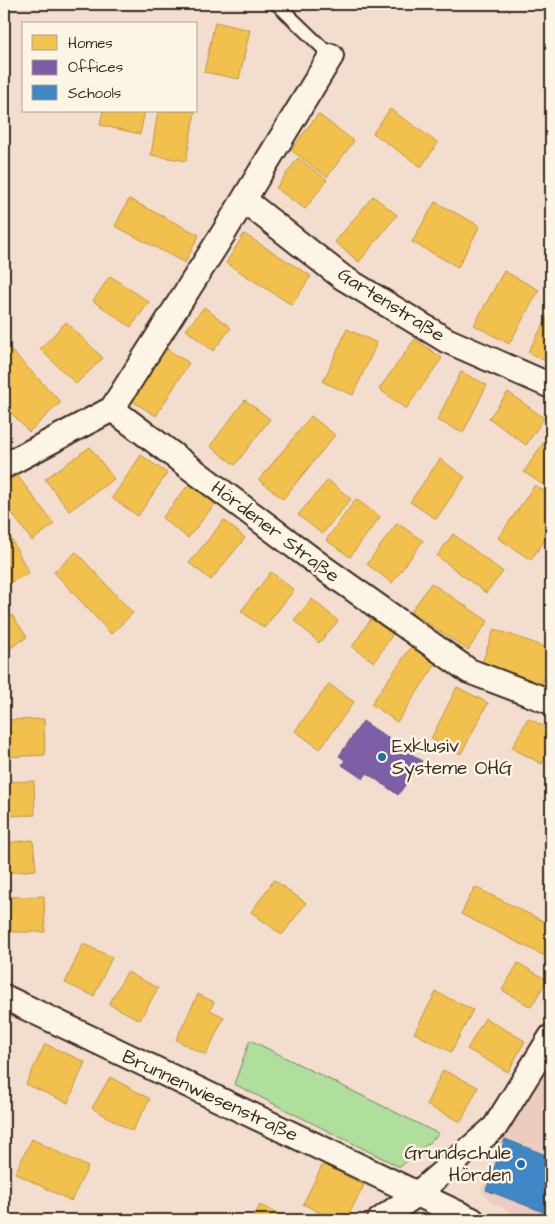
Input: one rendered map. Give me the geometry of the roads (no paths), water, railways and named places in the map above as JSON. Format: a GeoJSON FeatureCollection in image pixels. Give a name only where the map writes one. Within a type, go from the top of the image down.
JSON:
{"type":"FeatureCollection","features":[{"type":"Feature","properties":{"kind":"street"},"geometry":{"type":"LineString","coordinates":[[4,466],[112,409],[244,200],[331,56]]}},
{"type":"Feature","properties":{"kind":"street","name":"Gartenstraße"},"geometry":{"type":"LineString","coordinates":[[244,200],[342,277],[438,335],[551,386]]}},
{"type":"Feature","properties":{"kind":"street","name":"Hördener Straße"},"geometry":{"type":"LineString","coordinates":[[112,409],[325,569],[469,671],[551,702]]}},
{"type":"Feature","properties":{"kind":"street","name":"Brunnenwiesenstraße"},"geometry":{"type":"LineString","coordinates":[[4,997],[472,1220]]}},
{"type":"Feature","properties":{"kind":"street"},"geometry":{"type":"LineString","coordinates":[[380,1220],[417,1194],[496,1127],[551,1036]]}},
{"type":"Feature","properties":{"kind":"lane"},"geometry":{"type":"LineString","coordinates":[[277,4],[331,56]]}},
{"type":"Feature","properties":{"kind":"place","name":"Exklusiv Systeme OHG"},"geometry":{"type":"Point","coordinates":[382,757]}},
{"type":"Feature","properties":{"kind":"place","name":"Grundschule Hörden"},"geometry":{"type":"Point","coordinates":[521,1164]}}]}
